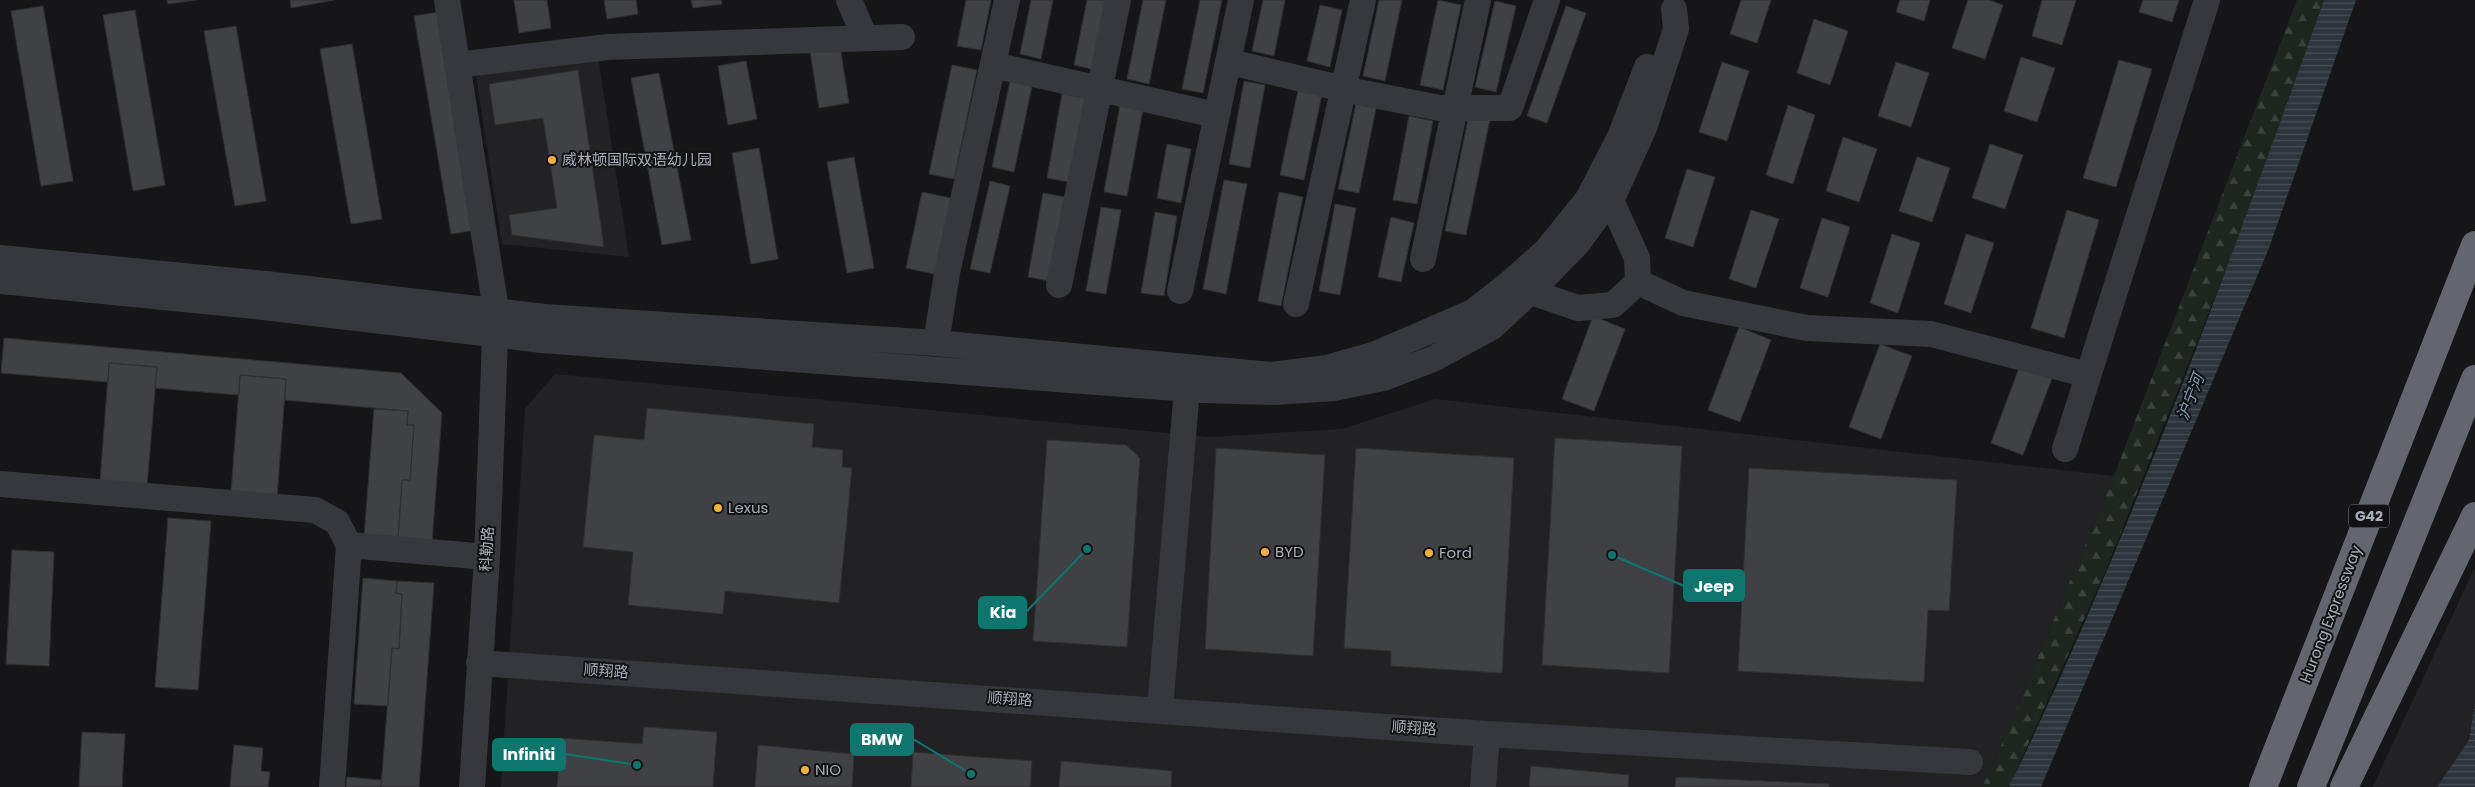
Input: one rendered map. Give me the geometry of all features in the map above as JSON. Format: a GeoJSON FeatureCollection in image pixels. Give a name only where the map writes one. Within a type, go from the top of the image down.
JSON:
{"type":"FeatureCollection","features":[{"type":"Feature","properties":{"kind":"highway","name":"Hurong Expressway"},"geometry":{"type":"LineString","coordinates":[[2262,787],[2475,245]]}},
{"type":"Feature","properties":{"kind":"highway"},"geometry":{"type":"LineString","coordinates":[[2311,787],[2475,379]]}},
{"type":"Feature","properties":{"kind":"highway"},"geometry":{"type":"LineString","coordinates":[[2344,787],[2475,516]]}},
{"type":"Feature","properties":{"kind":"street","name":"科勒路"},"geometry":{"type":"LineString","coordinates":[[446,0],[496,322],[487,557],[472,787]]}},
{"type":"Feature","properties":{"kind":"street"},"geometry":{"type":"LineString","coordinates":[[849,0],[865,38]]}},
{"type":"Feature","properties":{"kind":"street"},"geometry":{"type":"LineString","coordinates":[[936,342],[947,273],[1007,0]]}},
{"type":"Feature","properties":{"kind":"street"},"geometry":{"type":"LineString","coordinates":[[1059,285],[1118,0]]}},
{"type":"Feature","properties":{"kind":"street"},"geometry":{"type":"LineString","coordinates":[[1180,291],[1216,114],[1230,62],[1241,0]]}},
{"type":"Feature","properties":{"kind":"street"},"geometry":{"type":"LineString","coordinates":[[1296,304],[1363,0]]}},
{"type":"Feature","properties":{"kind":"street"},"geometry":{"type":"LineString","coordinates":[[1423,259],[1478,0]]}},
{"type":"Feature","properties":{"kind":"street"},"geometry":{"type":"LineString","coordinates":[[1230,62],[1344,89],[1440,108],[1510,108],[1547,0]]}},
{"type":"Feature","properties":{"kind":"street"},"geometry":{"type":"LineString","coordinates":[[2065,449],[2207,0]]}},
{"type":"Feature","properties":{"kind":"street"},"geometry":{"type":"LineString","coordinates":[[0,258],[266,284],[496,322],[542,340],[1187,389],[1276,392],[1334,388],[1383,378],[1433,359],[1492,327],[1531,292],[1578,244],[1610,198],[1644,128],[1676,29],[1676,4]]}},
{"type":"Feature","properties":{"kind":"street"},"geometry":{"type":"LineString","coordinates":[[0,281],[263,306],[496,322],[545,317],[936,342],[1271,375],[1327,368],[1376,354],[1473,312],[1510,283],[1546,250],[1588,199],[1620,137],[1659,33],[1676,4]]}},
{"type":"Feature","properties":{"kind":"street"},"geometry":{"type":"LineString","coordinates":[[457,65],[608,46],[902,37]]}},
{"type":"Feature","properties":{"kind":"street"},"geometry":{"type":"LineString","coordinates":[[993,64],[1216,114]]}},
{"type":"Feature","properties":{"kind":"street"},"geometry":{"type":"LineString","coordinates":[[1531,292],[1578,308],[1613,305],[1638,282],[1637,258],[1610,198]]}},
{"type":"Feature","properties":{"kind":"street"},"geometry":{"type":"LineString","coordinates":[[1638,282],[1683,303],[1807,328],[1931,334],[2088,375]]}},
{"type":"Feature","properties":{"kind":"street"},"geometry":{"type":"LineString","coordinates":[[1160,709],[1187,389]]}},
{"type":"Feature","properties":{"kind":"street"},"geometry":{"type":"LineString","coordinates":[[0,484],[315,510],[337,522],[349,545],[332,787]]}},
{"type":"Feature","properties":{"kind":"street"},"geometry":{"type":"LineString","coordinates":[[349,545],[487,557]]}},
{"type":"Feature","properties":{"kind":"street","name":"顺翔路"},"geometry":{"type":"LineString","coordinates":[[479,663],[1160,709],[1487,734],[1970,762]]}},
{"type":"Feature","properties":{"kind":"street"},"geometry":{"type":"LineString","coordinates":[[1483,787],[1487,734]]}},
{"type":"Feature","properties":{"kind":"shaded area","name":"威林顿国际双语幼儿园"},"geometry":{"type":"Polygon","coordinates":[[[598,57],[629,257],[502,244],[476,76],[598,57]]]}},
{"type":"Feature","properties":{"kind":"shaded area"},"geometry":{"type":"Polygon","coordinates":[[[555,374],[1209,437],[1342,429],[1435,399],[2114,476],[1993,765],[1982,787],[501,787],[525,409],[555,374]]]}},
{"type":"Feature","properties":{"kind":"shaded area"},"geometry":{"type":"Polygon","coordinates":[[[2475,567],[2475,787],[2373,787],[2385,760],[2475,567]]]}},
{"type":"Feature","properties":{"kind":"green space"},"geometry":{"type":"Polygon","coordinates":[[[2297,0],[2324,0],[2239,237],[2106,570],[2009,787],[1982,787],[1993,765],[2114,476],[2297,0]]]}},
{"type":"Feature","properties":{"kind":"water","name":"沪宁河"},"geometry":{"type":"Polygon","coordinates":[[[2324,0],[2356,0],[2269,248],[2041,787],[2009,787],[2054,691],[2138,497],[2215,299],[2324,0]]]}},
{"type":"Feature","properties":{"kind":"water"},"geometry":{"type":"Polygon","coordinates":[[[2475,705],[2475,787],[2437,787],[2469,740],[2475,705]]]}},
{"type":"Feature","properties":{"kind":"building"},"geometry":{"type":"Polygon","coordinates":[[[167,0],[196,0],[168,4],[167,0]]]}},
{"type":"Feature","properties":{"kind":"building"},"geometry":{"type":"Polygon","coordinates":[[[290,0],[334,0],[291,8],[290,0]]]}},
{"type":"Feature","properties":{"kind":"building"},"geometry":{"type":"Polygon","coordinates":[[[514,0],[547,0],[551,28],[519,33],[514,0]]]}},
{"type":"Feature","properties":{"kind":"building"},"geometry":{"type":"Polygon","coordinates":[[[604,0],[636,0],[638,14],[607,19],[604,0]]]}},
{"type":"Feature","properties":{"kind":"building"},"geometry":{"type":"Polygon","coordinates":[[[691,0],[721,0],[722,4],[693,8],[691,0]]]}},
{"type":"Feature","properties":{"kind":"building"},"geometry":{"type":"Polygon","coordinates":[[[966,0],[991,0],[981,50],[957,46],[966,0]]]}},
{"type":"Feature","properties":{"kind":"building"},"geometry":{"type":"Polygon","coordinates":[[[1031,0],[1053,0],[1041,59],[1020,54],[1031,0]]]}},
{"type":"Feature","properties":{"kind":"building"},"geometry":{"type":"Polygon","coordinates":[[[1087,0],[1110,0],[1096,70],[1074,65],[1087,0]]]}},
{"type":"Feature","properties":{"kind":"building"},"geometry":{"type":"Polygon","coordinates":[[[1143,0],[1166,0],[1149,84],[1127,79],[1143,0]]]}},
{"type":"Feature","properties":{"kind":"building"},"geometry":{"type":"Polygon","coordinates":[[[1200,0],[1222,0],[1203,93],[1182,89],[1200,0]]]}},
{"type":"Feature","properties":{"kind":"building"},"geometry":{"type":"Polygon","coordinates":[[[1263,0],[1285,0],[1274,56],[1252,51],[1263,0]]]}},
{"type":"Feature","properties":{"kind":"building"},"geometry":{"type":"Polygon","coordinates":[[[1379,0],[1402,0],[1385,81],[1363,76],[1379,0]]]}},
{"type":"Feature","properties":{"kind":"building"},"geometry":{"type":"Polygon","coordinates":[[[1438,0],[1461,5],[1443,90],[1420,85],[1438,0]]]}},
{"type":"Feature","properties":{"kind":"building"},"geometry":{"type":"Polygon","coordinates":[[[1741,0],[1771,0],[1757,43],[1730,34],[1741,0]]]}},
{"type":"Feature","properties":{"kind":"building"},"geometry":{"type":"Polygon","coordinates":[[[1900,0],[1930,0],[1924,21],[1896,12],[1900,0]]]}},
{"type":"Feature","properties":{"kind":"building"},"geometry":{"type":"Polygon","coordinates":[[[1968,0],[1989,0],[2003,5],[1985,59],[1952,48],[1968,0]]]}},
{"type":"Feature","properties":{"kind":"building"},"geometry":{"type":"Polygon","coordinates":[[[2042,0],[2076,0],[2062,45],[2032,36],[2042,0]]]}},
{"type":"Feature","properties":{"kind":"building"},"geometry":{"type":"Polygon","coordinates":[[[2143,0],[2179,0],[2172,22],[2139,12],[2143,0]]]}},
{"type":"Feature","properties":{"kind":"building"},"geometry":{"type":"Polygon","coordinates":[[[1495,1],[1516,6],[1496,92],[1475,87],[1495,1]]]}},
{"type":"Feature","properties":{"kind":"building"},"geometry":{"type":"Polygon","coordinates":[[[1320,5],[1342,10],[1330,67],[1307,61],[1320,5]]]}},
{"type":"Feature","properties":{"kind":"building"},"geometry":{"type":"Polygon","coordinates":[[[43,6],[73,181],[41,186],[11,11],[43,6]]]}},
{"type":"Feature","properties":{"kind":"building"},"geometry":{"type":"Polygon","coordinates":[[[1566,6],[1586,13],[1547,123],[1527,116],[1566,6]]]}},
{"type":"Feature","properties":{"kind":"building"},"geometry":{"type":"Polygon","coordinates":[[[135,10],[165,185],[133,191],[103,15],[135,10]]]}},
{"type":"Feature","properties":{"kind":"building"},"geometry":{"type":"Polygon","coordinates":[[[439,12],[476,230],[451,234],[414,16],[439,12]]]}},
{"type":"Feature","properties":{"kind":"building"},"geometry":{"type":"Polygon","coordinates":[[[1814,19],[1848,31],[1830,85],[1797,73],[1814,19]]]}},
{"type":"Feature","properties":{"kind":"building"},"geometry":{"type":"Polygon","coordinates":[[[236,26],[266,201],[235,206],[204,31],[236,26]]]}},
{"type":"Feature","properties":{"kind":"building"},"geometry":{"type":"Polygon","coordinates":[[[352,44],[382,219],[351,224],[320,49],[352,44]]]}},
{"type":"Feature","properties":{"kind":"building"},"geometry":{"type":"Polygon","coordinates":[[[840,46],[849,103],[819,108],[810,51],[840,46]]]}},
{"type":"Feature","properties":{"kind":"building"},"geometry":{"type":"Polygon","coordinates":[[[2021,57],[2055,68],[2037,122],[2004,111],[2021,57]]]}},
{"type":"Feature","properties":{"kind":"building"},"geometry":{"type":"Polygon","coordinates":[[[2119,60],[2152,69],[2116,187],[2083,178],[2119,60]]]}},
{"type":"Feature","properties":{"kind":"building"},"geometry":{"type":"Polygon","coordinates":[[[746,61],[757,119],[728,125],[718,66],[746,61]]]}},
{"type":"Feature","properties":{"kind":"building"},"geometry":{"type":"Polygon","coordinates":[[[1722,62],[1749,71],[1727,141],[1699,132],[1722,62]]]}},
{"type":"Feature","properties":{"kind":"building"},"geometry":{"type":"Polygon","coordinates":[[[1896,62],[1929,73],[1911,127],[1878,116],[1896,62]]]}},
{"type":"Feature","properties":{"kind":"building"},"geometry":{"type":"Polygon","coordinates":[[[952,65],[977,70],[954,179],[929,174],[952,65]]]}},
{"type":"Feature","properties":{"kind":"building"},"geometry":{"type":"Polygon","coordinates":[[[578,70],[604,247],[512,235],[509,215],[557,208],[543,118],[495,125],[489,84],[578,70]]]}},
{"type":"Feature","properties":{"kind":"building"},"geometry":{"type":"Polygon","coordinates":[[[659,73],[691,240],[662,245],[631,78],[659,73]]]}},
{"type":"Feature","properties":{"kind":"building"},"geometry":{"type":"Polygon","coordinates":[[[1010,81],[1032,86],[1014,172],[992,167],[1010,81]]]}},
{"type":"Feature","properties":{"kind":"building"},"geometry":{"type":"Polygon","coordinates":[[[1244,81],[1265,85],[1250,168],[1229,164],[1244,81]]]}},
{"type":"Feature","properties":{"kind":"building"},"geometry":{"type":"Polygon","coordinates":[[[1298,90],[1322,94],[1304,180],[1280,175],[1298,90]]]}},
{"type":"Feature","properties":{"kind":"building"},"geometry":{"type":"Polygon","coordinates":[[[1062,94],[1085,98],[1069,182],[1047,178],[1062,94]]]}},
{"type":"Feature","properties":{"kind":"building"},"geometry":{"type":"Polygon","coordinates":[[[1356,104],[1376,108],[1359,193],[1338,189],[1356,104]]]}},
{"type":"Feature","properties":{"kind":"building"},"geometry":{"type":"Polygon","coordinates":[[[1120,105],[1143,109],[1127,196],[1104,192],[1120,105]]]}},
{"type":"Feature","properties":{"kind":"building"},"geometry":{"type":"Polygon","coordinates":[[[1788,105],[1815,115],[1793,184],[1766,175],[1788,105]]]}},
{"type":"Feature","properties":{"kind":"building"},"geometry":{"type":"Polygon","coordinates":[[[1469,115],[1490,119],[1466,235],[1445,231],[1469,115]]]}},
{"type":"Feature","properties":{"kind":"building"},"geometry":{"type":"Polygon","coordinates":[[[1409,116],[1433,121],[1417,204],[1393,200],[1409,116]]]}},
{"type":"Feature","properties":{"kind":"building"},"geometry":{"type":"Polygon","coordinates":[[[1843,137],[1877,149],[1859,202],[1826,191],[1843,137]]]}},
{"type":"Feature","properties":{"kind":"building"},"geometry":{"type":"Polygon","coordinates":[[[1167,144],[1191,149],[1181,203],[1157,198],[1167,144]]]}},
{"type":"Feature","properties":{"kind":"building"},"geometry":{"type":"Polygon","coordinates":[[[1990,144],[2023,155],[2005,209],[1972,198],[1990,144]]]}},
{"type":"Feature","properties":{"kind":"building"},"geometry":{"type":"Polygon","coordinates":[[[759,148],[778,259],[751,264],[732,153],[759,148]]]}},
{"type":"Feature","properties":{"kind":"building"},"geometry":{"type":"Polygon","coordinates":[[[854,157],[874,268],[847,273],[827,162],[854,157]]]}},
{"type":"Feature","properties":{"kind":"building"},"geometry":{"type":"Polygon","coordinates":[[[1917,157],[1950,168],[1932,222],[1899,211],[1917,157]]]}},
{"type":"Feature","properties":{"kind":"building"},"geometry":{"type":"Polygon","coordinates":[[[1687,169],[1715,177],[1693,247],[1665,238],[1687,169]]]}},
{"type":"Feature","properties":{"kind":"building"},"geometry":{"type":"Polygon","coordinates":[[[1224,180],[1247,184],[1226,294],[1203,289],[1224,180]]]}},
{"type":"Feature","properties":{"kind":"building"},"geometry":{"type":"Polygon","coordinates":[[[990,181],[1010,186],[990,273],[970,269],[990,181]]]}},
{"type":"Feature","properties":{"kind":"building"},"geometry":{"type":"Polygon","coordinates":[[[922,192],[955,199],[939,275],[906,268],[922,192]]]}},
{"type":"Feature","properties":{"kind":"building"},"geometry":{"type":"Polygon","coordinates":[[[1279,192],[1303,197],[1281,306],[1258,301],[1279,192]]]}},
{"type":"Feature","properties":{"kind":"building"},"geometry":{"type":"Polygon","coordinates":[[[1043,193],[1065,197],[1050,281],[1028,277],[1043,193]]]}},
{"type":"Feature","properties":{"kind":"building"},"geometry":{"type":"Polygon","coordinates":[[[1335,204],[1356,208],[1340,295],[1319,291],[1335,204]]]}},
{"type":"Feature","properties":{"kind":"building"},"geometry":{"type":"Polygon","coordinates":[[[1101,207],[1121,210],[1106,294],[1086,291],[1101,207]]]}},
{"type":"Feature","properties":{"kind":"building"},"geometry":{"type":"Polygon","coordinates":[[[1751,210],[1779,219],[1756,288],[1729,279],[1751,210]]]}},
{"type":"Feature","properties":{"kind":"building"},"geometry":{"type":"Polygon","coordinates":[[[2067,210],[2099,220],[2064,338],[2031,328],[2067,210]]]}},
{"type":"Feature","properties":{"kind":"building"},"geometry":{"type":"Polygon","coordinates":[[[1155,212],[1177,216],[1164,296],[1141,293],[1155,212]]]}},
{"type":"Feature","properties":{"kind":"building"},"geometry":{"type":"Polygon","coordinates":[[[1391,217],[1414,223],[1401,282],[1378,277],[1391,217]]]}},
{"type":"Feature","properties":{"kind":"building"},"geometry":{"type":"Polygon","coordinates":[[[1822,218],[1850,227],[1828,297],[1800,288],[1822,218]]]}},
{"type":"Feature","properties":{"kind":"building"},"geometry":{"type":"Polygon","coordinates":[[[1892,234],[1920,243],[1898,313],[1870,303],[1892,234]]]}},
{"type":"Feature","properties":{"kind":"building"},"geometry":{"type":"Polygon","coordinates":[[[1966,234],[1994,243],[1971,313],[1944,304],[1966,234]]]}},
{"type":"Feature","properties":{"kind":"building"},"geometry":{"type":"Polygon","coordinates":[[[1593,316],[1625,329],[1594,411],[1562,399],[1593,316]]]}},
{"type":"Feature","properties":{"kind":"building"},"geometry":{"type":"Polygon","coordinates":[[[1739,327],[1771,340],[1740,422],[1708,410],[1739,327]]]}},
{"type":"Feature","properties":{"kind":"building"},"geometry":{"type":"Polygon","coordinates":[[[4,338],[401,373],[442,413],[432,542],[398,539],[402,480],[410,480],[414,425],[407,425],[408,411],[285,400],[286,379],[240,375],[239,395],[155,388],[157,367],[109,363],[108,382],[1,373],[4,338]]]}},
{"type":"Feature","properties":{"kind":"building"},"geometry":{"type":"Polygon","coordinates":[[[1880,344],[1912,356],[1881,439],[1849,427],[1880,344]]]}},
{"type":"Feature","properties":{"kind":"building"},"geometry":{"type":"Polygon","coordinates":[[[2022,360],[2054,373],[2023,455],[1991,443],[2022,360]]]}},
{"type":"Feature","properties":{"kind":"building"},"geometry":{"type":"Polygon","coordinates":[[[109,363],[157,367],[147,486],[100,482],[109,363]]]}},
{"type":"Feature","properties":{"kind":"building"},"geometry":{"type":"Polygon","coordinates":[[[240,375],[286,379],[277,497],[231,493],[240,375]]]}},
{"type":"Feature","properties":{"kind":"building","name":"Lexus"},"geometry":{"type":"Polygon","coordinates":[[[647,408],[814,424],[812,447],[843,450],[842,467],[852,468],[839,603],[725,591],[723,614],[628,605],[633,552],[583,547],[594,435],[644,440],[647,408]]]}},
{"type":"Feature","properties":{"kind":"building"},"geometry":{"type":"Polygon","coordinates":[[[374,409],[408,411],[407,425],[414,425],[410,480],[402,480],[398,539],[364,537],[374,409]]]}},
{"type":"Feature","properties":{"kind":"building"},"geometry":{"type":"Polygon","coordinates":[[[1555,438],[1682,446],[1669,673],[1542,665],[1555,438]]]}},
{"type":"Feature","properties":{"kind":"building"},"geometry":{"type":"Polygon","coordinates":[[[1047,440],[1126,445],[1140,458],[1127,647],[1033,641],[1047,440]]]}},
{"type":"Feature","properties":{"kind":"building","name":"BYD"},"geometry":{"type":"Polygon","coordinates":[[[1216,448],[1325,455],[1313,656],[1205,649],[1216,448]]]}},
{"type":"Feature","properties":{"kind":"building","name":"Ford"},"geometry":{"type":"Polygon","coordinates":[[[1356,448],[1514,458],[1502,673],[1391,666],[1391,651],[1344,648],[1356,448]]]}},
{"type":"Feature","properties":{"kind":"building"},"geometry":{"type":"Polygon","coordinates":[[[1749,468],[1957,480],[1949,611],[1928,610],[1924,682],[1738,671],[1749,468]]]}},
{"type":"Feature","properties":{"kind":"building"},"geometry":{"type":"Polygon","coordinates":[[[168,518],[211,521],[198,690],[155,687],[168,518]]]}},
{"type":"Feature","properties":{"kind":"building"},"geometry":{"type":"Polygon","coordinates":[[[12,550],[54,552],[49,666],[6,664],[12,550]]]}},
{"type":"Feature","properties":{"kind":"building"},"geometry":{"type":"Polygon","coordinates":[[[363,578],[397,581],[396,593],[402,594],[399,649],[392,648],[388,706],[354,704],[363,578]]]}},
{"type":"Feature","properties":{"kind":"building"},"geometry":{"type":"Polygon","coordinates":[[[397,581],[434,583],[419,787],[381,787],[392,648],[399,649],[402,594],[396,593],[397,581]]]}},
{"type":"Feature","properties":{"kind":"building"},"geometry":{"type":"Polygon","coordinates":[[[644,727],[717,732],[713,787],[557,787],[561,738],[642,744],[644,727]]]}},
{"type":"Feature","properties":{"kind":"building"},"geometry":{"type":"Polygon","coordinates":[[[82,732],[125,734],[122,787],[79,787],[82,732]]]}},
{"type":"Feature","properties":{"kind":"building"},"geometry":{"type":"Polygon","coordinates":[[[234,745],[263,748],[261,771],[270,772],[268,787],[230,787],[234,745]]]}},
{"type":"Feature","properties":{"kind":"building","name":"NIO"},"geometry":{"type":"Polygon","coordinates":[[[758,745],[854,754],[852,787],[755,787],[758,745]]]}},
{"type":"Feature","properties":{"kind":"building"},"geometry":{"type":"Polygon","coordinates":[[[913,752],[1032,761],[1030,787],[911,787],[913,752]]]}},
{"type":"Feature","properties":{"kind":"building"},"geometry":{"type":"Polygon","coordinates":[[[1061,761],[1172,771],[1171,787],[1059,787],[1061,761]]]}},
{"type":"Feature","properties":{"kind":"building"},"geometry":{"type":"Polygon","coordinates":[[[1531,766],[1629,775],[1628,787],[1529,787],[1531,766]]]}},
{"type":"Feature","properties":{"kind":"building"},"geometry":{"type":"Polygon","coordinates":[[[347,777],[382,780],[381,787],[346,787],[347,777]]]}},
{"type":"Feature","properties":{"kind":"building"},"geometry":{"type":"Polygon","coordinates":[[[1676,777],[1829,784],[1829,787],[1675,787],[1676,777]]]}},
{"type":"Feature","properties":{"kind":"place","name":"威林顿国际双语幼儿园"},"geometry":{"type":"Point","coordinates":[552,160]}},
{"type":"Feature","properties":{"kind":"place","name":"Lexus"},"geometry":{"type":"Point","coordinates":[718,508]}},
{"type":"Feature","properties":{"kind":"place","name":"Kia"},"geometry":{"type":"Point","coordinates":[1087,549]}},
{"type":"Feature","properties":{"kind":"place","name":"BYD"},"geometry":{"type":"Point","coordinates":[1265,552]}},
{"type":"Feature","properties":{"kind":"place","name":"Ford"},"geometry":{"type":"Point","coordinates":[1429,553]}},
{"type":"Feature","properties":{"kind":"place","name":"Jeep"},"geometry":{"type":"Point","coordinates":[1612,555]}},
{"type":"Feature","properties":{"kind":"place","name":"Infiniti"},"geometry":{"type":"Point","coordinates":[637,765]}},
{"type":"Feature","properties":{"kind":"place","name":"NIO"},"geometry":{"type":"Point","coordinates":[805,770]}},
{"type":"Feature","properties":{"kind":"place","name":"BMW"},"geometry":{"type":"Point","coordinates":[971,774]}}]}
